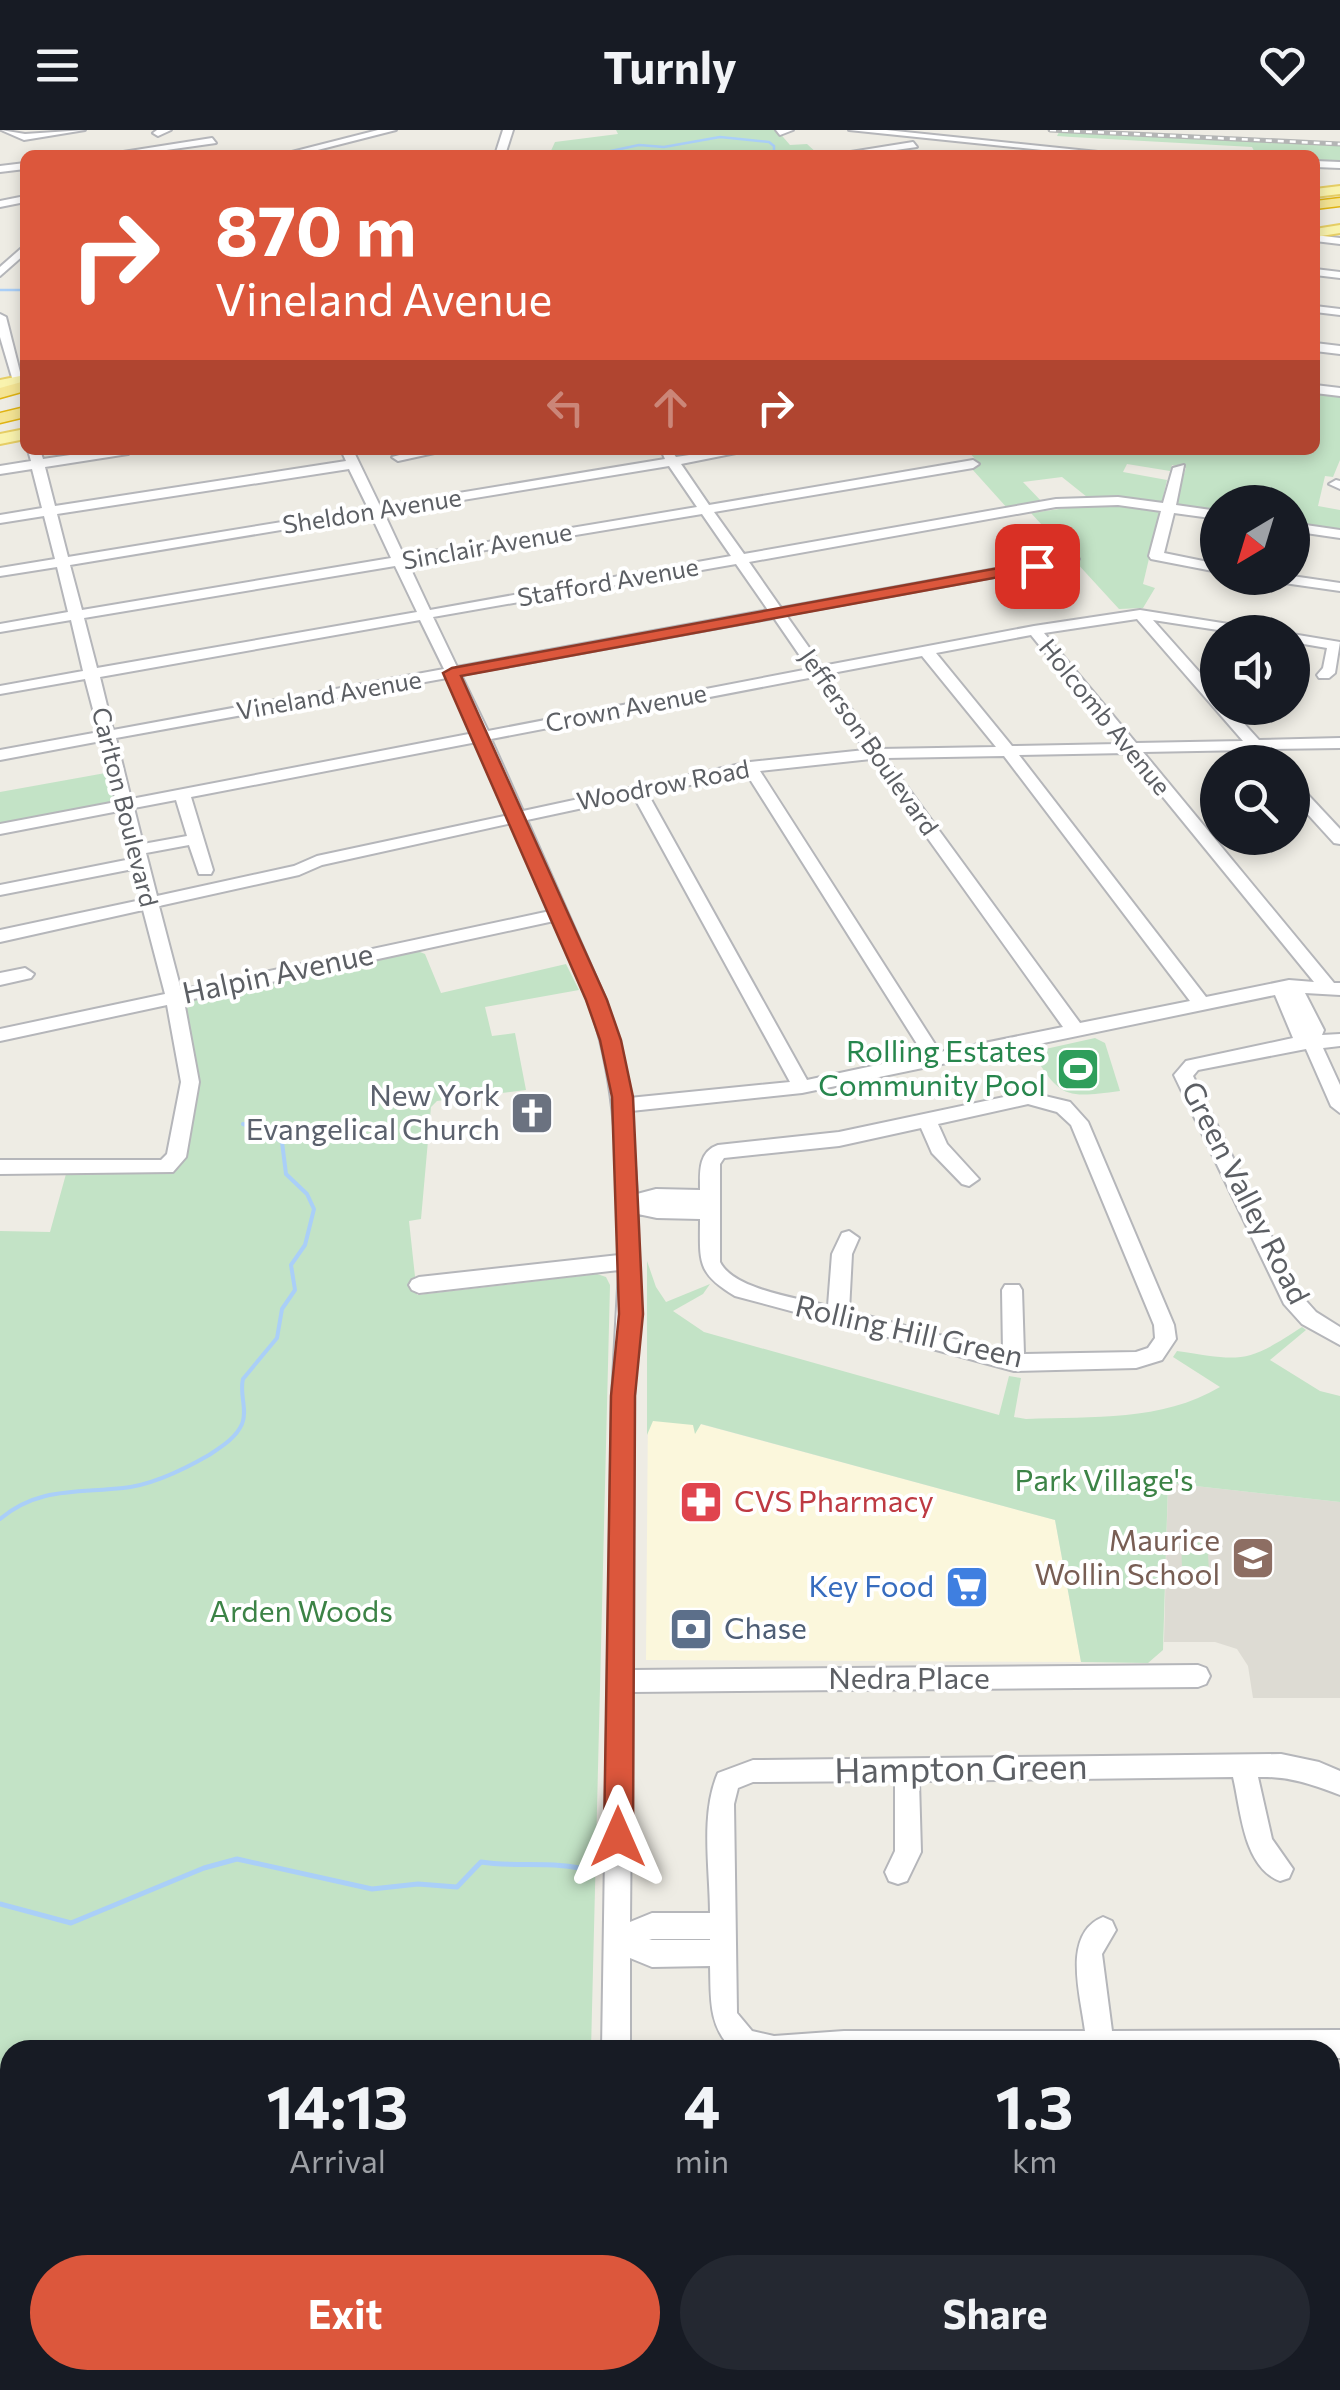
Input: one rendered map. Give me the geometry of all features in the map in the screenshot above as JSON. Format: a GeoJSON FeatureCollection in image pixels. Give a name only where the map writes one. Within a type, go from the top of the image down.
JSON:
{"type":"FeatureCollection","features":[{"type":"Feature","properties":{"kind":"street"},"geometry":{"type":"LineString","coordinates":[[6,130],[24,137],[80,130]]}},
{"type":"Feature","properties":{"kind":"street"},"geometry":{"type":"LineString","coordinates":[[293,130],[307,150],[392,130]]}},
{"type":"Feature","properties":{"kind":"street"},"geometry":{"type":"LineString","coordinates":[[854,130],[1023,150]]}},
{"type":"Feature","properties":{"kind":"street"},"geometry":{"type":"LineString","coordinates":[[134,150],[209,135]]}},
{"type":"Feature","properties":{"kind":"street"},"geometry":{"type":"LineString","coordinates":[[1040,150],[1047,135]]}},
{"type":"Feature","properties":{"kind":"street"},"geometry":{"type":"LineString","coordinates":[[873,150],[945,140]]}},
{"type":"Feature","properties":{"kind":"street"},"geometry":{"type":"LineString","coordinates":[[0,317],[20,378]]}},
{"type":"Feature","properties":{"kind":"street"},"geometry":{"type":"LineString","coordinates":[[0,470],[36,457],[62,455]]}},
{"type":"Feature","properties":{"kind":"street"},"geometry":{"type":"LineString","coordinates":[[398,457],[411,455]]}},
{"type":"Feature","properties":{"kind":"street","name":"Jefferson Boulevard"},"geometry":{"type":"LineString","coordinates":[[669,456],[875,754],[1076,1032]]}},
{"type":"Feature","properties":{"kind":"street","name":"Sheldon Avenue"},"geometry":{"type":"LineString","coordinates":[[0,572],[376,510],[669,456]]}},
{"type":"Feature","properties":{"kind":"street","name":"Carlton Boulevard"},"geometry":{"type":"LineString","coordinates":[[0,1166],[170,1165],[176,1157],[190,1082],[174,996],[36,457]]}},
{"type":"Feature","properties":{"kind":"street"},"geometry":{"type":"LineString","coordinates":[[0,519],[351,457],[482,735],[606,1026],[623,1105],[631,1314],[623,1396],[616,2040]]}},
{"type":"Feature","properties":{"kind":"street","name":"Sinclair Avenue"},"geometry":{"type":"LineString","coordinates":[[0,628],[973,464]]}},
{"type":"Feature","properties":{"kind":"street"},"geometry":{"type":"LineString","coordinates":[[1179,468],[1158,558],[1200,565]]}},
{"type":"Feature","properties":{"kind":"street","name":"Stafford Avenue"},"geometry":{"type":"LineString","coordinates":[[0,690],[1056,502],[1086,499],[1200,512]]}},
{"type":"Feature","properties":{"kind":"street"},"geometry":{"type":"LineString","coordinates":[[1310,529],[1340,534]]}},
{"type":"Feature","properties":{"kind":"street","name":"Vineland Avenue"},"geometry":{"type":"LineString","coordinates":[[0,756],[1072,560]]}},
{"type":"Feature","properties":{"kind":"street"},"geometry":{"type":"LineString","coordinates":[[1310,583],[1340,588]]}},
{"type":"Feature","properties":{"kind":"street"},"geometry":{"type":"LineString","coordinates":[[1140,614],[1200,682]]}},
{"type":"Feature","properties":{"kind":"street","name":"Crown Avenue"},"geometry":{"type":"LineString","coordinates":[[0,829],[1034,630],[1140,614],[1200,623]]}},
{"type":"Feature","properties":{"kind":"street","name":"Holcomb Avenue"},"geometry":{"type":"LineString","coordinates":[[1034,630],[1130,749],[1335,988]]}},
{"type":"Feature","properties":{"kind":"street"},"geometry":{"type":"LineString","coordinates":[[1310,641],[1338,646],[1330,670],[1324,674]]}},
{"type":"Feature","properties":{"kind":"street"},"geometry":{"type":"LineString","coordinates":[[926,651],[1009,752],[1202,1004]]}},
{"type":"Feature","properties":{"kind":"street"},"geometry":{"type":"LineString","coordinates":[[1237,725],[1254,745]]}},
{"type":"Feature","properties":{"kind":"street","name":"Woodrow Road"},"geometry":{"type":"LineString","coordinates":[[1254,745],[1340,743]]}},
{"type":"Feature","properties":{"kind":"street","name":"Woodrow Road"},"geometry":{"type":"LineString","coordinates":[[0,936],[299,870],[317,861],[516,815],[750,767],[875,754],[1200,747]]}},
{"type":"Feature","properties":{"kind":"street"},"geometry":{"type":"LineString","coordinates":[[750,767],[936,1060]]}},
{"type":"Feature","properties":{"kind":"street"},"geometry":{"type":"LineString","coordinates":[[637,789],[802,1087]]}},
{"type":"Feature","properties":{"kind":"street"},"geometry":{"type":"LineString","coordinates":[[182,793],[205,870]]}},
{"type":"Feature","properties":{"kind":"street"},"geometry":{"type":"LineString","coordinates":[[1310,807],[1340,840]]}},
{"type":"Feature","properties":{"kind":"street"},"geometry":{"type":"LineString","coordinates":[[0,890],[195,839]]}},
{"type":"Feature","properties":{"kind":"street","name":"Halpin Avenue"},"geometry":{"type":"LineString","coordinates":[[0,1035],[557,914]]}},
{"type":"Feature","properties":{"kind":"street"},"geometry":{"type":"LineString","coordinates":[[0,979],[25,974]]}},
{"type":"Feature","properties":{"kind":"street"},"geometry":{"type":"LineString","coordinates":[[623,1105],[802,1087],[1288,986],[1335,988]]}},
{"type":"Feature","properties":{"kind":"street"},"geometry":{"type":"LineString","coordinates":[[1288,986],[1283,997],[1298,1033],[1311,1041],[1340,1106]]}},
{"type":"Feature","properties":{"kind":"street","name":"Green Valley Road"},"geometry":{"type":"LineString","coordinates":[[1340,1040],[1311,1041],[1192,1065],[1183,1075],[1291,1298],[1309,1318],[1340,1337]]}},
{"type":"Feature","properties":{"kind":"street","name":"Rolling Hill Green"},"geometry":{"type":"LineString","coordinates":[[1028,1098],[1051,1101],[1072,1113],[1164,1324],[1166,1339],[1162,1347],[1146,1358],[1014,1363],[742,1291],[717,1276],[710,1262],[710,1163],[727,1149],[793,1146],[926,1119],[1028,1098]]}},
{"type":"Feature","properties":{"kind":"street"},"geometry":{"type":"LineString","coordinates":[[926,1119],[939,1148],[969,1179]]}},
{"type":"Feature","properties":{"kind":"street"},"geometry":{"type":"LineString","coordinates":[[629,1204],[657,1212],[710,1204]]}},
{"type":"Feature","properties":{"kind":"street"},"geometry":{"type":"LineString","coordinates":[[838,1317],[842,1254],[849,1238]]}},
{"type":"Feature","properties":{"kind":"street"},"geometry":{"type":"LineString","coordinates":[[419,1285],[629,1261]]}},
{"type":"Feature","properties":{"kind":"street"},"geometry":{"type":"LineString","coordinates":[[1012,1290],[1014,1363]]}},
{"type":"Feature","properties":{"kind":"street","name":"Nedra Place"},"geometry":{"type":"LineString","coordinates":[[620,1681],[1198,1676]]}},
{"type":"Feature","properties":{"kind":"street"},"geometry":{"type":"LineString","coordinates":[[1243,1767],[1261,1844],[1280,1869]]}},
{"type":"Feature","properties":{"kind":"street","name":"Hampton Green"},"geometry":{"type":"LineString","coordinates":[[739,2040],[728,2026],[724,1940],[722,1791],[727,1781],[753,1771],[1243,1767],[1302,1768],[1340,1783]]}},
{"type":"Feature","properties":{"kind":"street"},"geometry":{"type":"LineString","coordinates":[[898,1872],[908,1852],[907,1770]]}},
{"type":"Feature","properties":{"kind":"street"},"geometry":{"type":"LineString","coordinates":[[1099,2040],[1089,1951],[1103,1930]]}},
{"type":"Feature","properties":{"kind":"street"},"geometry":{"type":"LineString","coordinates":[[617,1940],[652,1954],[724,1940]]}},
{"type":"Feature","properties":{"kind":"shaded area"},"geometry":{"type":"Polygon","coordinates":[[[648,1410],[1055,1520],[1081,1662],[646,1660],[648,1410]]]}},
{"type":"Feature","properties":{"kind":"shaded area","name":"Maurice Wollin School"},"geometry":{"type":"Polygon","coordinates":[[[1168,1483],[1340,1502],[1340,1698],[1253,1698],[1248,1666],[1237,1649],[1215,1642],[1164,1642],[1168,1483]]]}},
{"type":"Feature","properties":{"kind":"green space"},"geometry":{"type":"Polygon","coordinates":[[[616,130],[777,130],[790,145],[807,144],[814,150],[551,150],[555,142],[618,134],[616,130]]]}},
{"type":"Feature","properties":{"kind":"green space"},"geometry":{"type":"Polygon","coordinates":[[[1059,132],[1340,145],[1340,161],[1320,161],[1320,150],[1254,150],[1057,136],[1059,132]]]}},
{"type":"Feature","properties":{"kind":"green space"},"geometry":{"type":"Polygon","coordinates":[[[1320,392],[1340,395],[1340,460],[1333,477],[1325,476],[1318,506],[1340,510],[1340,532],[1310,528],[1310,485],[1200,485],[1200,511],[1173,506],[1186,468],[1172,465],[1170,471],[1127,464],[1123,472],[1167,480],[1162,502],[1087,497],[1062,477],[1023,482],[1043,503],[1008,509],[972,469],[976,460],[972,455],[1320,455],[1320,392]]]}},
{"type":"Feature","properties":{"kind":"green space"},"geometry":{"type":"Polygon","coordinates":[[[1109,502],[1160,512],[1143,584],[1155,588],[1143,608],[1119,609],[1031,513],[1109,502]]]}},
{"type":"Feature","properties":{"kind":"green space"},"geometry":{"type":"Polygon","coordinates":[[[111,772],[116,793],[107,806],[0,826],[0,792],[111,772]]]}},
{"type":"Feature","properties":{"kind":"green space","name":"Arden Woods"},"geometry":{"type":"Polygon","coordinates":[[[415,950],[425,954],[441,993],[566,964],[579,990],[485,1007],[492,1036],[515,1033],[526,1090],[437,1101],[431,1107],[421,1219],[409,1221],[417,1295],[597,1274],[606,1277],[610,1285],[591,2040],[0,2040],[0,1231],[50,1232],[66,1174],[173,1170],[180,1160],[197,1073],[182,1006],[184,1000],[415,950]]]}},
{"type":"Feature","properties":{"kind":"green space","name":"Rolling Estates Community Pool"},"geometry":{"type":"Polygon","coordinates":[[[1095,1038],[1105,1043],[1120,1091],[1067,1092],[1050,1079],[1032,1052],[1095,1038]]]}},
{"type":"Feature","properties":{"kind":"green space","name":"Park Village's"},"geometry":{"type":"Polygon","coordinates":[[[647,1261],[666,1302],[710,1284],[703,1294],[673,1311],[704,1332],[999,1415],[1009,1376],[1021,1378],[1014,1417],[1026,1419],[1126,1415],[1174,1406],[1220,1387],[1173,1357],[1177,1351],[1243,1357],[1268,1348],[1302,1327],[1306,1330],[1270,1360],[1320,1391],[1340,1396],[1340,1502],[1168,1483],[1163,1650],[1148,1663],[1081,1662],[1055,1520],[701,1424],[695,1434],[693,1425],[653,1421],[647,1435],[647,1261]]]}},
{"type":"Feature","properties":{"kind":"green space"},"geometry":{"type":"Polygon","coordinates":[[[1181,1534],[1207,1537],[1209,1572],[1182,1569],[1181,1534]]]}},
{"type":"Feature","properties":{"kind":"waterway"},"geometry":{"type":"LineString","coordinates":[[616,150],[639,145],[664,147],[720,137],[769,142],[774,150]]}},
{"type":"Feature","properties":{"kind":"waterway"},"geometry":{"type":"LineString","coordinates":[[0,290],[20,290]]}},
{"type":"Feature","properties":{"kind":"waterway"},"geometry":{"type":"LineString","coordinates":[[0,1519],[43,1496],[123,1488],[157,1480],[209,1455],[239,1429],[244,1413],[243,1379],[277,1338],[282,1309],[295,1290],[291,1265],[305,1245],[314,1209],[307,1194],[286,1174],[282,1142],[268,1132],[243,1124]]}},
{"type":"Feature","properties":{"kind":"waterway"},"geometry":{"type":"LineString","coordinates":[[0,1904],[71,1923],[204,1868],[237,1859],[372,1889],[418,1884],[457,1887],[481,1862],[591,1871]]}},
{"type":"Feature","properties":{"kind":"railway"},"geometry":{"type":"LineString","coordinates":[[1050,130],[1340,144]]}},
{"type":"Feature","properties":{"kind":"place","name":"Rolling Estates Community Pool"},"geometry":{"type":"Point","coordinates":[1078,1069]}},
{"type":"Feature","properties":{"kind":"place","name":"New York Evangelical Church"},"geometry":{"type":"Point","coordinates":[532,1113]}},
{"type":"Feature","properties":{"kind":"place","name":"CVS Pharmacy"},"geometry":{"type":"Point","coordinates":[701,1502]}},
{"type":"Feature","properties":{"kind":"place","name":"Maurice Wollin School"},"geometry":{"type":"Point","coordinates":[1253,1558]}},
{"type":"Feature","properties":{"kind":"place","name":"Key Food"},"geometry":{"type":"Point","coordinates":[967,1587]}},
{"type":"Feature","properties":{"kind":"place","name":"Chase"},"geometry":{"type":"Point","coordinates":[691,1629]}},
{"type":"Feature","properties":{"kind":"route"},"geometry":{"type":"LineString","coordinates":[[618,1837],[623,1396],[631,1314],[622,1097],[618,1069],[596,1000],[452,673],[1037,566]]}}]}
